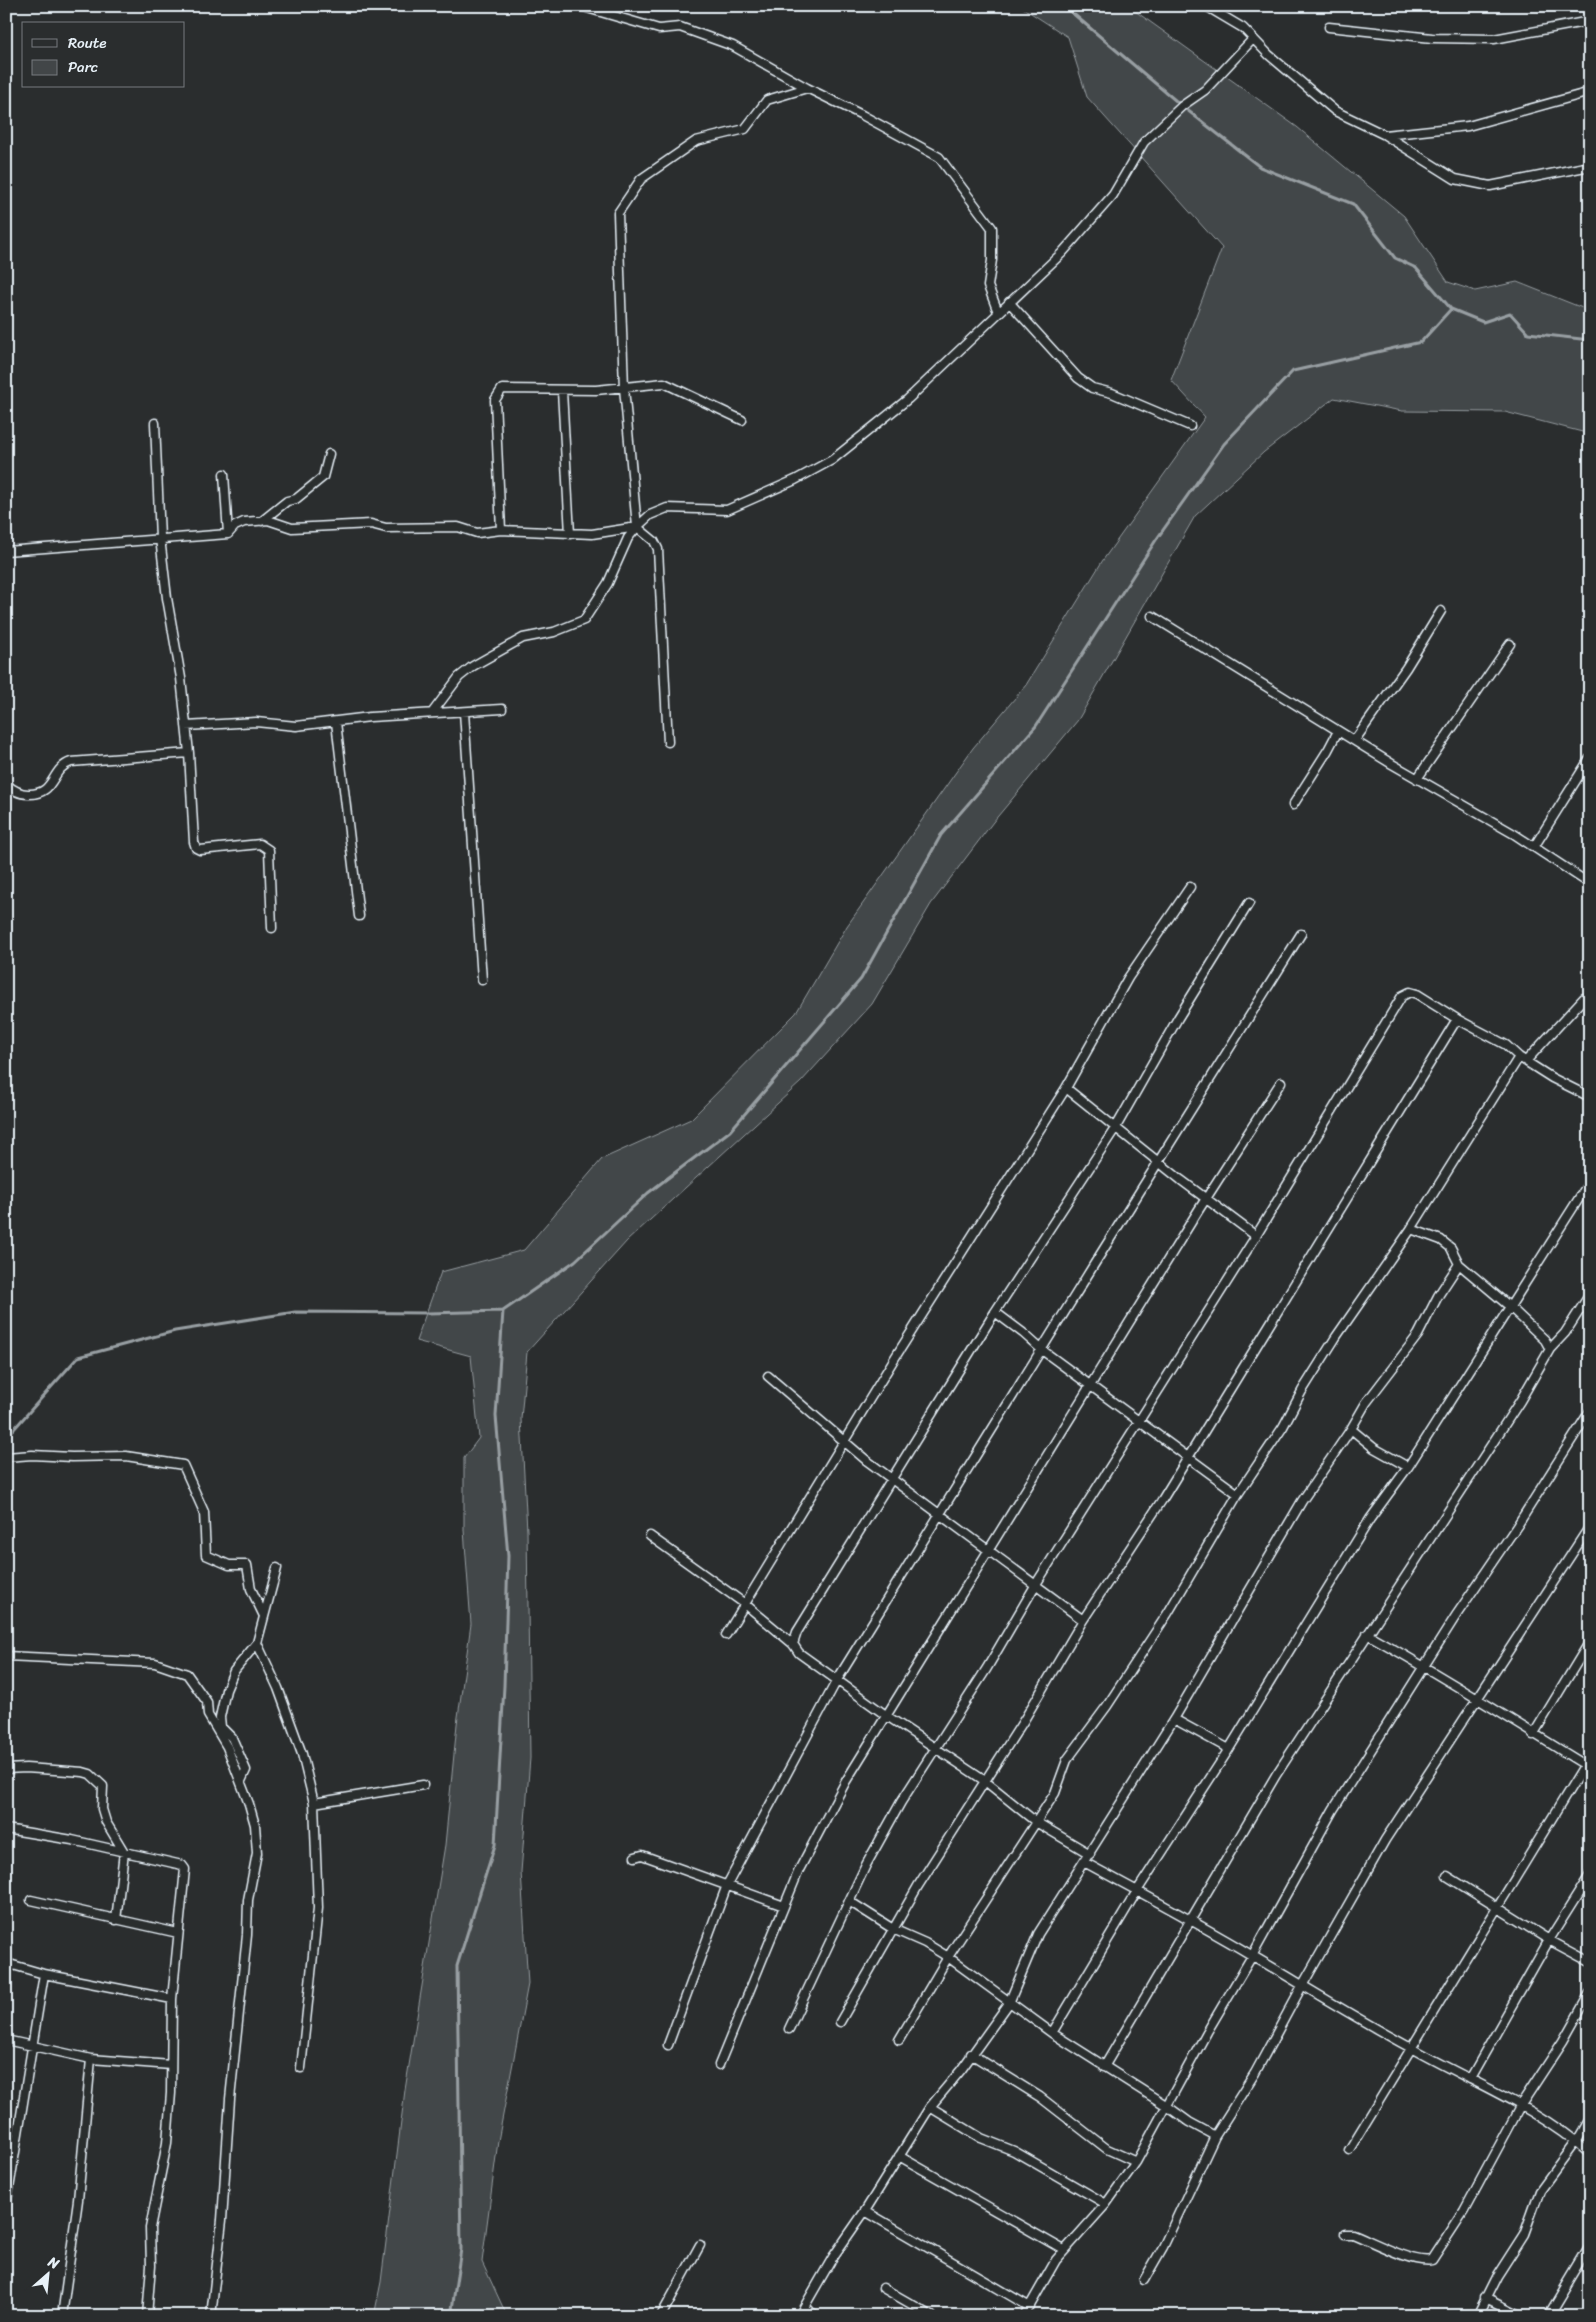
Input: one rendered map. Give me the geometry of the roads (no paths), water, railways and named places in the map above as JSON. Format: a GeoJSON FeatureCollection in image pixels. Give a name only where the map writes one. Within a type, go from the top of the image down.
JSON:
{"type":"FeatureCollection","features":[{"type":"Feature","properties":{"kind":"street"},"geometry":{"type":"LineString","coordinates":[[580,6],[659,29],[680,27],[733,46],[807,88],[862,115],[939,157],[992,228],[992,260],[988,286],[998,312]]}},
{"type":"Feature","properties":{"kind":"street"},"geometry":{"type":"LineString","coordinates":[[1206,6],[1243,28],[1252,40],[1335,111],[1385,135],[1455,179],[1467,183],[1490,186],[1590,166]]}},
{"type":"Feature","properties":{"kind":"street"},"geometry":{"type":"LineString","coordinates":[[1329,27],[1432,38],[1494,39],[1590,21]]}},
{"type":"Feature","properties":{"kind":"street"},"geometry":{"type":"LineString","coordinates":[[432,713],[459,677],[482,661],[523,638],[561,630],[584,620],[608,583],[628,538],[650,515],[667,508],[720,511],[734,508],[795,480],[832,460],[908,399],[1062,253],[1113,195],[1144,142],[1182,106],[1204,90],[1252,40]]}},
{"type":"Feature","properties":{"kind":"street"},"geometry":{"type":"LineString","coordinates":[[668,742],[658,549],[654,541],[638,527],[624,388],[617,219],[621,207],[641,179],[696,141],[746,129],[767,100],[807,88]]}},
{"type":"Feature","properties":{"kind":"street"},"geometry":{"type":"LineString","coordinates":[[1385,135],[1468,126],[1590,92]]}},
{"type":"Feature","properties":{"kind":"street"},"geometry":{"type":"LineString","coordinates":[[1009,302],[1078,378],[1092,388],[1112,393],[1190,426]]}},
{"type":"Feature","properties":{"kind":"street"},"geometry":{"type":"LineString","coordinates":[[501,530],[495,400],[497,394],[502,389],[562,391],[669,384],[742,420]]}},
{"type":"Feature","properties":{"kind":"street"},"geometry":{"type":"LineString","coordinates":[[562,391],[570,534]]}},
{"type":"Feature","properties":{"kind":"street"},"geometry":{"type":"LineString","coordinates":[[155,423],[160,538],[167,598],[181,678],[196,848],[200,850],[260,844],[269,850],[272,928]]}},
{"type":"Feature","properties":{"kind":"street"},"geometry":{"type":"LineString","coordinates":[[262,521],[287,500],[298,497],[323,477],[329,454]]}},
{"type":"Feature","properties":{"kind":"street"},"geometry":{"type":"LineString","coordinates":[[224,474],[228,534]]}},
{"type":"Feature","properties":{"kind":"street"},"geometry":{"type":"LineString","coordinates":[[6,550],[101,545],[160,538],[228,534],[235,526],[244,522],[262,521],[276,522],[292,528],[366,524],[386,528],[458,527],[477,533],[501,530],[592,534],[638,527]]}},
{"type":"Feature","properties":{"kind":"street"},"geometry":{"type":"LineString","coordinates":[[1355,740],[1406,668],[1441,611]]}},
{"type":"Feature","properties":{"kind":"street"},"geometry":{"type":"LineString","coordinates":[[1152,616],[1338,731],[1534,847],[1590,884]]}},
{"type":"Feature","properties":{"kind":"street"},"geometry":{"type":"LineString","coordinates":[[1418,779],[1510,644]]}},
{"type":"Feature","properties":{"kind":"street"},"geometry":{"type":"LineString","coordinates":[[186,726],[256,722],[296,726],[370,717],[502,709]]}},
{"type":"Feature","properties":{"kind":"street"},"geometry":{"type":"LineString","coordinates":[[464,712],[482,980]]}},
{"type":"Feature","properties":{"kind":"street"},"geometry":{"type":"LineString","coordinates":[[336,722],[359,916]]}},
{"type":"Feature","properties":{"kind":"street"},"geometry":{"type":"LineString","coordinates":[[1293,805],[1338,731]]}},
{"type":"Feature","properties":{"kind":"street"},"geometry":{"type":"LineString","coordinates":[[6,784],[18,793],[34,794],[46,790],[64,764],[71,762],[189,753]]}},
{"type":"Feature","properties":{"kind":"street"},"geometry":{"type":"LineString","coordinates":[[1534,847],[1590,758]]}},
{"type":"Feature","properties":{"kind":"street"},"geometry":{"type":"LineString","coordinates":[[726,1635],[843,1442],[1066,1088],[1128,978],[1190,887]]}},
{"type":"Feature","properties":{"kind":"street"},"geometry":{"type":"LineString","coordinates":[[793,1644],[797,1632],[995,1312],[1116,1127],[1178,1018],[1249,903]]}},
{"type":"Feature","properties":{"kind":"street"},"geometry":{"type":"LineString","coordinates":[[668,2045],[727,1885],[837,1680],[1301,934]]}},
{"type":"Feature","properties":{"kind":"street"},"geometry":{"type":"LineString","coordinates":[[789,2029],[849,1900],[897,1810],[987,1668],[1036,1584],[1140,1421],[1226,1280],[1256,1236],[1402,996],[1410,992],[1417,994],[1457,1019],[1506,1045],[1522,1059],[1552,1078],[1590,1097]]}},
{"type":"Feature","properties":{"kind":"street"},"geometry":{"type":"LineString","coordinates":[[899,2040],[948,1957],[1055,1793],[1067,1760],[1168,1613],[1238,1494],[1283,1427],[1302,1391],[1336,1337],[1411,1228],[1522,1059],[1584,998]]}},
{"type":"Feature","properties":{"kind":"street"},"geometry":{"type":"LineString","coordinates":[[840,2022],[918,1886],[985,1781],[1083,1620],[1187,1458],[1457,1019]]}},
{"type":"Feature","properties":{"kind":"street"},"geometry":{"type":"LineString","coordinates":[[719,2065],[799,1870],[846,1781],[1281,1082]]}},
{"type":"Feature","properties":{"kind":"street"},"geometry":{"type":"LineString","coordinates":[[1066,1088],[1159,1163],[1256,1236]]}},
{"type":"Feature","properties":{"kind":"street"},"geometry":{"type":"LineString","coordinates":[[1052,2033],[1137,1891],[1229,1749],[1370,1519],[1408,1467],[1590,1181]]}},
{"type":"Feature","properties":{"kind":"street"},"geometry":{"type":"LineString","coordinates":[[1411,1228],[1441,1240],[1451,1248],[1459,1264],[1546,1340],[1550,1348]]}},
{"type":"Feature","properties":{"kind":"street"},"geometry":{"type":"LineString","coordinates":[[799,2316],[833,2257],[865,2211],[930,2107],[1009,2003],[1038,1934],[1174,1719],[1302,1501],[1351,1430],[1377,1388],[1418,1335],[1438,1296],[1459,1264]]}},
{"type":"Feature","properties":{"kind":"street"},"geometry":{"type":"LineString","coordinates":[[1104,2067],[1276,1775],[1520,1401],[1550,1348],[1565,1333],[1590,1294]]}},
{"type":"Feature","properties":{"kind":"street"},"geometry":{"type":"LineString","coordinates":[[995,1312],[1024,1333],[1042,1350],[1238,1494]]}},
{"type":"Feature","properties":{"kind":"street"},"geometry":{"type":"LineString","coordinates":[[768,1376],[843,1442],[940,1516],[1083,1620]]}},
{"type":"Feature","properties":{"kind":"street"},"geometry":{"type":"LineString","coordinates":[[1024,2316],[1048,2273],[1064,2250],[1106,2204],[1136,2162],[1207,2032],[1252,1956],[1333,1810],[1456,1614],[1517,1526],[1590,1411]]}},
{"type":"Feature","properties":{"kind":"street"},"geometry":{"type":"LineString","coordinates":[[1351,1430],[1374,1448],[1408,1467]]}},
{"type":"Feature","properties":{"kind":"street"},"geometry":{"type":"LineString","coordinates":[[6,1457],[32,1455],[72,1457],[118,1455],[150,1458],[183,1465],[204,1512],[206,1555],[229,1564],[248,1565],[251,1589],[264,1616]]}},
{"type":"Feature","properties":{"kind":"street"},"geometry":{"type":"LineString","coordinates":[[1144,2280],[1163,2247],[1215,2136],[1255,2073],[1302,1986],[1386,1840],[1590,1526]]}},
{"type":"Feature","properties":{"kind":"street"},"geometry":{"type":"LineString","coordinates":[[650,1536],[745,1604],[793,1644],[799,1653],[887,1716],[985,1781],[1036,1822],[1090,1854]]}},
{"type":"Feature","properties":{"kind":"street"},"geometry":{"type":"LineString","coordinates":[[241,1781],[246,1770],[232,1738],[221,1727],[220,1717],[231,1677],[257,1643],[277,1568]]}},
{"type":"Feature","properties":{"kind":"street"},"geometry":{"type":"LineString","coordinates":[[1367,1634],[1424,1666],[1533,1735],[1587,1766]]}},
{"type":"Feature","properties":{"kind":"street"},"geometry":{"type":"LineString","coordinates":[[1533,1735],[1590,1641]]}},
{"type":"Feature","properties":{"kind":"street"},"geometry":{"type":"LineString","coordinates":[[257,1643],[278,1688],[302,1754],[314,1803],[318,1908],[300,2068]]}},
{"type":"Feature","properties":{"kind":"street"},"geometry":{"type":"LineString","coordinates":[[6,1656],[155,1663],[188,1674],[207,1702],[208,1715],[227,1747],[241,1781],[255,1825],[257,1853],[248,1900],[246,1945],[230,2099],[222,2220],[211,2316]]}},
{"type":"Feature","properties":{"kind":"street"},"geometry":{"type":"LineString","coordinates":[[1174,1719],[1229,1749]]}},
{"type":"Feature","properties":{"kind":"street"},"geometry":{"type":"LineString","coordinates":[[1349,2150],[1587,1766],[1590,1756]]}},
{"type":"Feature","properties":{"kind":"street"},"geometry":{"type":"LineString","coordinates":[[6,1769],[26,1768],[83,1772],[95,1777],[103,1786],[102,1809],[106,1822],[124,1852],[116,1920]]}},
{"type":"Feature","properties":{"kind":"street"},"geometry":{"type":"LineString","coordinates":[[314,1803],[423,1785]]}},
{"type":"Feature","properties":{"kind":"street"},"geometry":{"type":"LineString","coordinates":[[6,1829],[72,1840],[184,1866],[185,1869],[172,1999],[167,2142],[150,2228],[151,2266],[147,2316]]}},
{"type":"Feature","properties":{"kind":"street"},"geometry":{"type":"LineString","coordinates":[[635,1857],[642,1855],[784,1906]]}},
{"type":"Feature","properties":{"kind":"street"},"geometry":{"type":"LineString","coordinates":[[1084,1862],[1411,2048],[1521,2105],[1576,2141],[1590,2154]]}},
{"type":"Feature","properties":{"kind":"street"},"geometry":{"type":"LineString","coordinates":[[1470,2079],[1549,1940],[1590,1875]]}},
{"type":"Feature","properties":{"kind":"street"},"geometry":{"type":"LineString","coordinates":[[1447,1876],[1549,1940],[1590,1962]]}},
{"type":"Feature","properties":{"kind":"street"},"geometry":{"type":"LineString","coordinates":[[31,1900],[178,1933]]}},
{"type":"Feature","properties":{"kind":"street"},"geometry":{"type":"LineString","coordinates":[[849,1900],[893,1929],[925,1942],[1052,2033],[1189,2122],[1215,2136]]}},
{"type":"Feature","properties":{"kind":"street"},"geometry":{"type":"LineString","coordinates":[[6,1963],[44,1974],[172,1999]]}},
{"type":"Feature","properties":{"kind":"street"},"geometry":{"type":"LineString","coordinates":[[6,2207],[34,2046],[44,1974]]}},
{"type":"Feature","properties":{"kind":"street"},"geometry":{"type":"LineString","coordinates":[[1345,2234],[1353,2234],[1410,2256],[1427,2261],[1432,2260],[1464,2210],[1521,2105],[1563,2042],[1590,1993]]}},
{"type":"Feature","properties":{"kind":"street"},"geometry":{"type":"LineString","coordinates":[[6,2040],[91,2059],[171,2065]]}},
{"type":"Feature","properties":{"kind":"street"},"geometry":{"type":"LineString","coordinates":[[971,2054],[1040,2097],[1107,2149],[1136,2162]]}},
{"type":"Feature","properties":{"kind":"street"},"geometry":{"type":"LineString","coordinates":[[62,2316],[78,2200],[91,2059]]}},
{"type":"Feature","properties":{"kind":"street"},"geometry":{"type":"LineString","coordinates":[[930,2107],[981,2138],[1014,2152],[1106,2204]]}},
{"type":"Feature","properties":{"kind":"street"},"geometry":{"type":"LineString","coordinates":[[1477,2316],[1485,2298],[1524,2234],[1540,2190],[1576,2141],[1590,2118]]}},
{"type":"Feature","properties":{"kind":"street"},"geometry":{"type":"LineString","coordinates":[[899,2156],[1064,2250]]}},
{"type":"Feature","properties":{"kind":"street"},"geometry":{"type":"LineString","coordinates":[[865,2211],[1030,2306]]}},
{"type":"Feature","properties":{"kind":"street"},"geometry":{"type":"LineString","coordinates":[[661,2316],[700,2245]]}},
{"type":"Feature","properties":{"kind":"street"},"geometry":{"type":"LineString","coordinates":[[1548,2316],[1590,2246]]}},
{"type":"Feature","properties":{"kind":"street"},"geometry":{"type":"LineString","coordinates":[[884,2288],[932,2316]]}},
{"type":"Feature","properties":{"kind":"street"},"geometry":{"type":"LineString","coordinates":[[1485,2298],[1521,2316]]}},
{"type":"Feature","properties":{"kind":"street"},"geometry":{"type":"LineString","coordinates":[[804,2308],[817,2316]]}},
{"type":"Feature","properties":{"kind":"waterway"},"geometry":{"type":"LineString","coordinates":[[1064,6],[1182,106],[1260,167],[1353,204],[1395,258],[1416,268],[1451,309],[1483,322],[1510,313],[1528,333],[1590,340]]}},
{"type":"Feature","properties":{"kind":"waterway"},"geometry":{"type":"LineString","coordinates":[[451,2316],[461,2249],[457,1966],[495,1845],[504,1686],[508,1556],[496,1416],[503,1311],[575,1261],[648,1193],[730,1131],[861,979],[941,835],[1036,726],[1156,540],[1224,444],[1293,371],[1421,342],[1451,309]]}},
{"type":"Feature","properties":{"kind":"waterway"},"geometry":{"type":"LineString","coordinates":[[6,1438],[78,1357],[175,1331],[295,1312],[428,1313],[503,1311]]}},
{"type":"Feature","properties":{"kind":"waterway"},"geometry":{"type":"LineString","coordinates":[[452,2309],[461,2316]]}}]}
